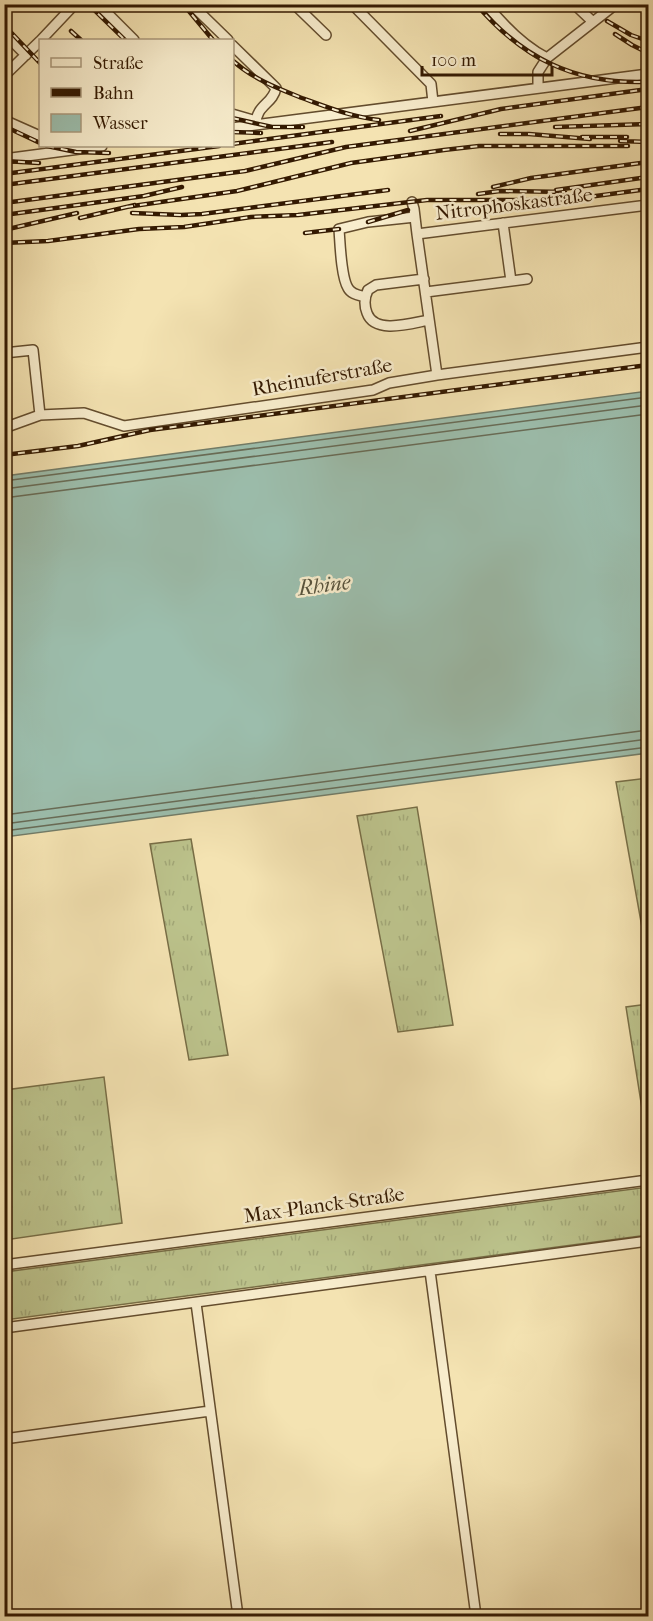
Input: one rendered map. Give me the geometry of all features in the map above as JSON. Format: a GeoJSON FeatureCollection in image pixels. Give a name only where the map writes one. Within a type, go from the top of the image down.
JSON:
{"type":"FeatureCollection","features":[{"type":"Feature","properties":{"kind":"street"},"geometry":{"type":"LineString","coordinates":[[43,39],[75,4]]}},
{"type":"Feature","properties":{"kind":"street"},"geometry":{"type":"LineString","coordinates":[[98,4],[133,39]]}},
{"type":"Feature","properties":{"kind":"street"},"geometry":{"type":"LineString","coordinates":[[190,4],[227,39]]}},
{"type":"Feature","properties":{"kind":"street"},"geometry":{"type":"LineString","coordinates":[[294,4],[326,35]]}},
{"type":"Feature","properties":{"kind":"street"},"geometry":{"type":"LineString","coordinates":[[352,4],[431,84],[433,102]]}},
{"type":"Feature","properties":{"kind":"street"},"geometry":{"type":"LineString","coordinates":[[486,4],[501,22],[526,45],[547,58]]}},
{"type":"Feature","properties":{"kind":"street"},"geometry":{"type":"LineString","coordinates":[[574,4],[593,22]]}},
{"type":"Feature","properties":{"kind":"street"},"geometry":{"type":"LineString","coordinates":[[538,88],[538,72],[547,58],[616,4]]}},
{"type":"Feature","properties":{"kind":"street"},"geometry":{"type":"LineString","coordinates":[[4,33],[26,55]]}},
{"type":"Feature","properties":{"kind":"street"},"geometry":{"type":"LineString","coordinates":[[4,76],[39,43]]}},
{"type":"Feature","properties":{"kind":"street"},"geometry":{"type":"LineString","coordinates":[[234,47],[276,88],[274,96],[258,111],[256,123]]}},
{"type":"Feature","properties":{"kind":"street"},"geometry":{"type":"LineString","coordinates":[[234,128],[648,74]]}},
{"type":"Feature","properties":{"kind":"street"},"geometry":{"type":"LineString","coordinates":[[234,115],[256,123]]}},
{"type":"Feature","properties":{"kind":"street"},"geometry":{"type":"LineString","coordinates":[[4,120],[39,136]]}},
{"type":"Feature","properties":{"kind":"street"},"geometry":{"type":"LineString","coordinates":[[4,159],[77,147]]}},
{"type":"Feature","properties":{"kind":"street"},"geometry":{"type":"LineString","coordinates":[[412,202],[417,234]]}},
{"type":"Feature","properties":{"kind":"street","name":"Nitrophoskastraße"},"geometry":{"type":"LineString","coordinates":[[437,375],[417,234],[648,205]]}},
{"type":"Feature","properties":{"kind":"street"},"geometry":{"type":"LineString","coordinates":[[365,297],[348,289],[344,277],[339,229],[368,222],[415,217]]}},
{"type":"Feature","properties":{"kind":"street"},"geometry":{"type":"LineString","coordinates":[[503,223],[512,281]]}},
{"type":"Feature","properties":{"kind":"street"},"geometry":{"type":"LineString","coordinates":[[424,279],[376,285],[368,290],[365,297],[365,308],[369,318],[375,324],[391,326],[429,320]]}},
{"type":"Feature","properties":{"kind":"street"},"geometry":{"type":"LineString","coordinates":[[426,292],[527,279]]}},
{"type":"Feature","properties":{"kind":"street","name":"Rheinuferstraße"},"geometry":{"type":"LineString","coordinates":[[4,428],[40,415],[84,413],[124,426],[373,390],[389,383],[437,375],[648,347]]}},
{"type":"Feature","properties":{"kind":"street"},"geometry":{"type":"LineString","coordinates":[[4,353],[33,350],[40,415]]}},
{"type":"Feature","properties":{"kind":"street","name":"Max-Planck-Straße"},"geometry":{"type":"LineString","coordinates":[[4,1265],[648,1180]]}},
{"type":"Feature","properties":{"kind":"street"},"geometry":{"type":"LineString","coordinates":[[4,1328],[648,1241]]}},
{"type":"Feature","properties":{"kind":"street"},"geometry":{"type":"LineString","coordinates":[[430,1271],[476,1617]]}},
{"type":"Feature","properties":{"kind":"street"},"geometry":{"type":"LineString","coordinates":[[195,1303],[238,1617]]}},
{"type":"Feature","properties":{"kind":"street"},"geometry":{"type":"LineString","coordinates":[[4,1439],[210,1411]]}},
{"type":"Feature","properties":{"kind":"green space"},"geometry":{"type":"Polygon","coordinates":[[[648,778],[648,961],[616,782],[648,778]]]}},
{"type":"Feature","properties":{"kind":"green space"},"geometry":{"type":"Polygon","coordinates":[[[417,807],[453,1025],[398,1032],[357,816],[417,807]]]}},
{"type":"Feature","properties":{"kind":"green space"},"geometry":{"type":"Polygon","coordinates":[[[191,839],[228,1055],[189,1060],[150,844],[191,839]]]}},
{"type":"Feature","properties":{"kind":"green space"},"geometry":{"type":"Polygon","coordinates":[[[648,1004],[648,1147],[626,1007],[648,1004]]]}},
{"type":"Feature","properties":{"kind":"green space"},"geometry":{"type":"Polygon","coordinates":[[[104,1077],[122,1223],[5,1240],[5,1090],[104,1077]]]}},
{"type":"Feature","properties":{"kind":"green space"},"geometry":{"type":"Polygon","coordinates":[[[648,1187],[648,1235],[5,1320],[5,1272],[648,1187]]]}},
{"type":"Feature","properties":{"kind":"water","name":"Rhine"},"geometry":{"type":"Polygon","coordinates":[[[648,391],[648,753],[5,837],[5,476],[648,391]]]}},
{"type":"Feature","properties":{"kind":"railway"},"geometry":{"type":"LineString","coordinates":[[88,4],[124,39]]}},
{"type":"Feature","properties":{"kind":"railway"},"geometry":{"type":"LineString","coordinates":[[183,4],[212,39]]}},
{"type":"Feature","properties":{"kind":"railway"},"geometry":{"type":"LineString","coordinates":[[476,4],[512,39],[551,64],[596,78],[646,82]]}},
{"type":"Feature","properties":{"kind":"railway"},"geometry":{"type":"LineString","coordinates":[[607,21],[631,35],[648,41]]}},
{"type":"Feature","properties":{"kind":"railway"},"geometry":{"type":"LineString","coordinates":[[4,25],[39,62]]}},
{"type":"Feature","properties":{"kind":"railway"},"geometry":{"type":"LineString","coordinates":[[71,31],[80,39]]}},
{"type":"Feature","properties":{"kind":"railway"},"geometry":{"type":"LineString","coordinates":[[615,34],[648,53]]}},
{"type":"Feature","properties":{"kind":"railway"},"geometry":{"type":"LineString","coordinates":[[234,62],[274,87],[359,117],[379,120]]}},
{"type":"Feature","properties":{"kind":"railway"},"geometry":{"type":"LineString","coordinates":[[410,131],[501,109],[648,89]]}},
{"type":"Feature","properties":{"kind":"railway"},"geometry":{"type":"LineString","coordinates":[[4,203],[245,171],[346,147],[648,107]]}},
{"type":"Feature","properties":{"kind":"railway"},"geometry":{"type":"LineString","coordinates":[[234,144],[441,116]]}},
{"type":"Feature","properties":{"kind":"railway"},"geometry":{"type":"LineString","coordinates":[[234,118],[272,127],[303,127]]}},
{"type":"Feature","properties":{"kind":"railway"},"geometry":{"type":"LineString","coordinates":[[555,127],[648,124]]}},
{"type":"Feature","properties":{"kind":"railway"},"geometry":{"type":"LineString","coordinates":[[4,126],[39,143]]}},
{"type":"Feature","properties":{"kind":"railway"},"geometry":{"type":"LineString","coordinates":[[234,132],[261,133]]}},
{"type":"Feature","properties":{"kind":"railway"},"geometry":{"type":"LineString","coordinates":[[500,134],[590,139]]}},
{"type":"Feature","properties":{"kind":"railway"},"geometry":{"type":"LineString","coordinates":[[582,137],[627,137]]}},
{"type":"Feature","properties":{"kind":"railway"},"geometry":{"type":"LineString","coordinates":[[620,141],[648,142]]}},
{"type":"Feature","properties":{"kind":"railway"},"geometry":{"type":"LineString","coordinates":[[4,185],[332,142]]}},
{"type":"Feature","properties":{"kind":"railway"},"geometry":{"type":"LineString","coordinates":[[126,207],[237,191],[351,163],[444,150],[479,146],[628,146]]}},
{"type":"Feature","properties":{"kind":"railway"},"geometry":{"type":"LineString","coordinates":[[52,147],[76,152],[109,153]]}},
{"type":"Feature","properties":{"kind":"railway"},"geometry":{"type":"LineString","coordinates":[[4,174],[211,147]]}},
{"type":"Feature","properties":{"kind":"railway"},"geometry":{"type":"LineString","coordinates":[[4,161],[39,163]]}},
{"type":"Feature","properties":{"kind":"railway"},"geometry":{"type":"LineString","coordinates":[[493,187],[531,178],[648,162]]}},
{"type":"Feature","properties":{"kind":"railway"},"geometry":{"type":"LineString","coordinates":[[556,190],[648,177]]}},
{"type":"Feature","properties":{"kind":"railway"},"geometry":{"type":"LineString","coordinates":[[4,215],[144,196],[182,187]]}},
{"type":"Feature","properties":{"kind":"railway"},"geometry":{"type":"LineString","coordinates":[[4,243],[48,241],[139,229],[184,227],[251,217],[298,215],[427,200],[566,200],[648,189]]}},
{"type":"Feature","properties":{"kind":"railway"},"geometry":{"type":"LineString","coordinates":[[132,213],[202,214],[388,190]]}},
{"type":"Feature","properties":{"kind":"railway"},"geometry":{"type":"LineString","coordinates":[[478,194],[500,191],[565,192]]}},
{"type":"Feature","properties":{"kind":"railway"},"geometry":{"type":"LineString","coordinates":[[80,218],[135,205]]}},
{"type":"Feature","properties":{"kind":"railway"},"geometry":{"type":"LineString","coordinates":[[368,222],[408,210]]}},
{"type":"Feature","properties":{"kind":"railway"},"geometry":{"type":"LineString","coordinates":[[4,230],[77,213]]}},
{"type":"Feature","properties":{"kind":"railway"},"geometry":{"type":"LineString","coordinates":[[305,233],[339,229]]}},
{"type":"Feature","properties":{"kind":"railway"},"geometry":{"type":"LineString","coordinates":[[4,455],[78,446],[150,430],[648,365]]}}]}
